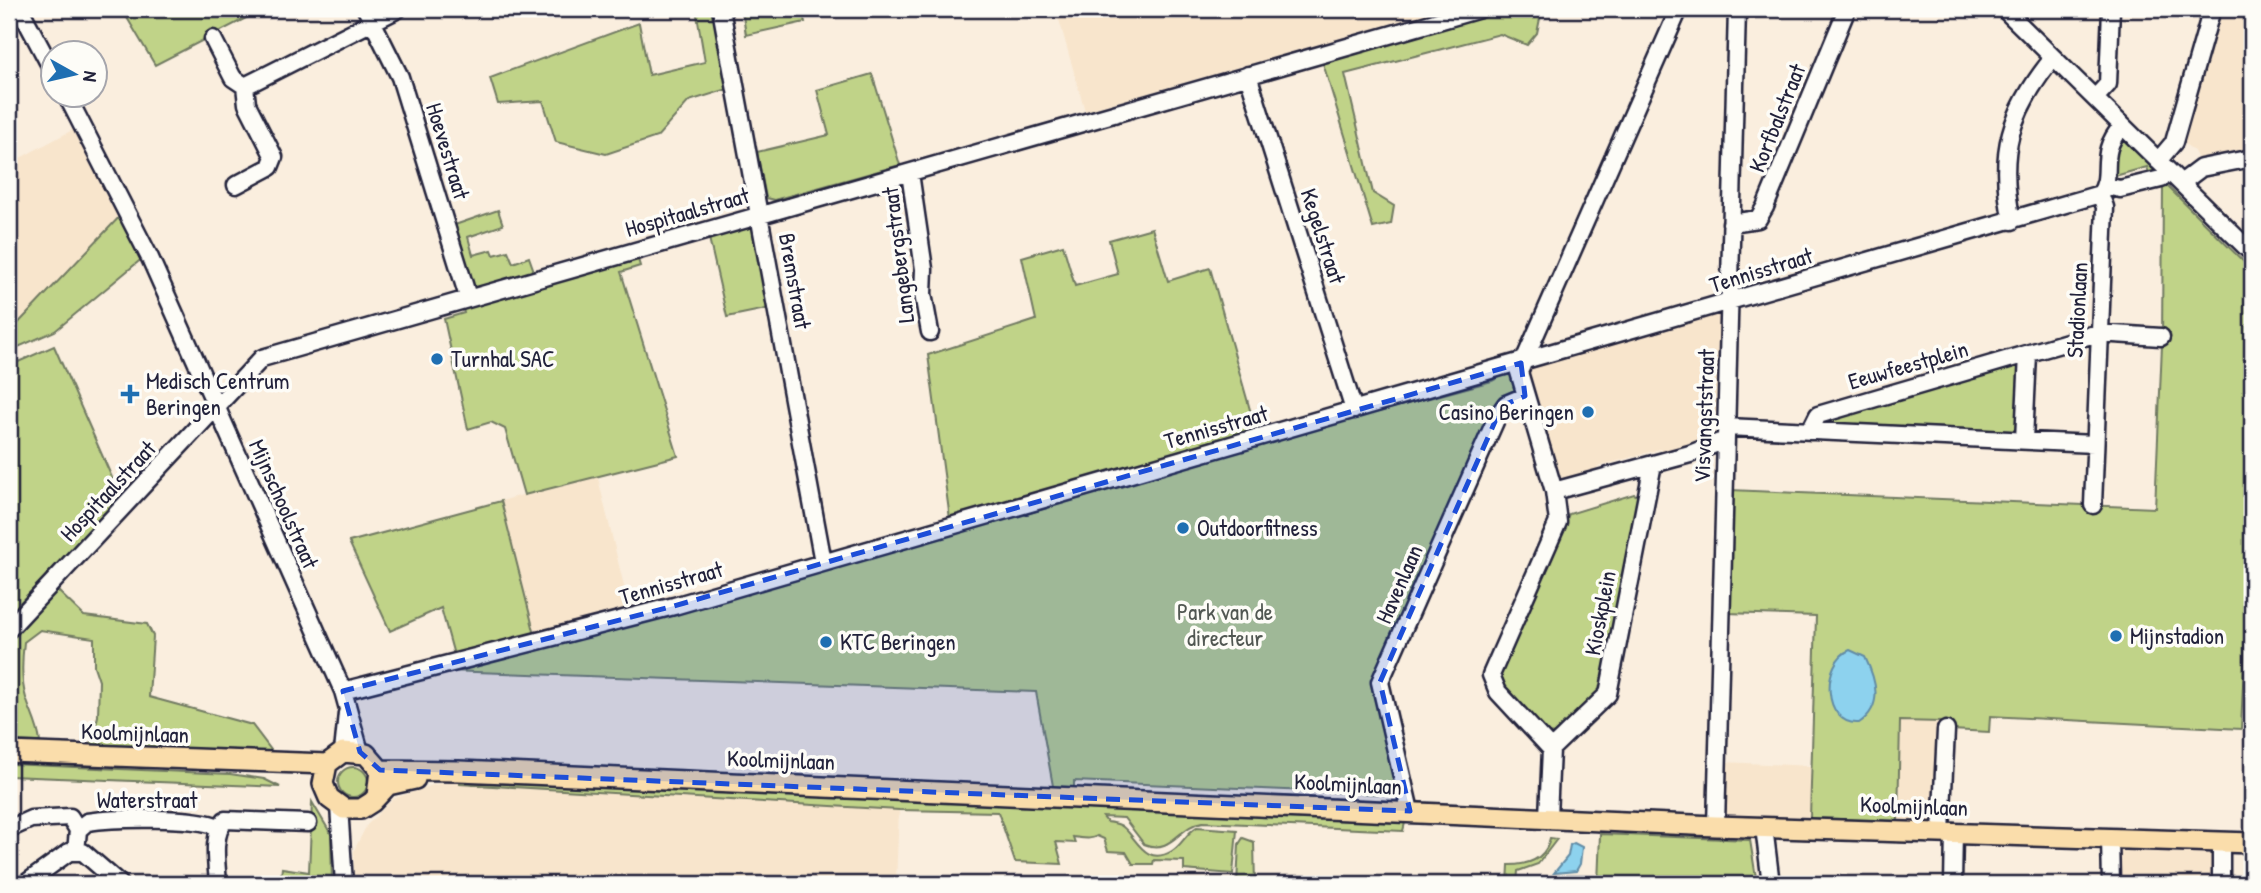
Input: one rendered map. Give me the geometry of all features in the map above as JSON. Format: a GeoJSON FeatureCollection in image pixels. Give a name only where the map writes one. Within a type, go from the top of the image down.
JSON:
{"type":"FeatureCollection","features":[{"type":"Feature","properties":{"kind":"main road"},"geometry":{"type":"LineString","coordinates":[[361,808],[339,806],[329,798],[323,784],[327,764],[351,752],[372,759],[380,770],[377,796]]}},
{"type":"Feature","properties":{"kind":"main road","name":"Koolmijnlaan"},"geometry":{"type":"LineString","coordinates":[[10,753],[256,764],[327,764]]}},
{"type":"Feature","properties":{"kind":"main road","name":"Koolmijnlaan"},"geometry":{"type":"LineString","coordinates":[[256,764],[323,784]]}},
{"type":"Feature","properties":{"kind":"main road","name":"Koolmijnlaan"},"geometry":{"type":"LineString","coordinates":[[380,770],[1410,811],[1716,826],[2252,843]]}},
{"type":"Feature","properties":{"kind":"main road","name":"Koolmijnlaan"},"geometry":{"type":"LineString","coordinates":[[361,808],[388,785],[441,771]]}},
{"type":"Feature","properties":{"kind":"street"},"geometry":{"type":"LineString","coordinates":[[20,9],[38,43]]}},
{"type":"Feature","properties":{"kind":"street"},"geometry":{"type":"LineString","coordinates":[[245,86],[369,15],[398,9]]}},
{"type":"Feature","properties":{"kind":"street","name":"Bremstraat"},"geometry":{"type":"LineString","coordinates":[[721,9],[823,562]]}},
{"type":"Feature","properties":{"kind":"street","name":"Hospitaalstraat"},"geometry":{"type":"LineString","coordinates":[[9,629],[216,409],[248,369],[262,358],[1478,9]]}},
{"type":"Feature","properties":{"kind":"street"},"geometry":{"type":"LineString","coordinates":[[1548,817],[1551,749],[1498,692],[1491,676],[1558,522],[1555,497],[1519,372],[1678,9]]}},
{"type":"Feature","properties":{"kind":"street","name":"Visvangststraat"},"geometry":{"type":"LineString","coordinates":[[1716,826],[1737,9]]}},
{"type":"Feature","properties":{"kind":"street","name":"Korfbalstraat"},"geometry":{"type":"LineString","coordinates":[[1731,223],[1758,219],[1765,207],[1847,9]]}},
{"type":"Feature","properties":{"kind":"street"},"geometry":{"type":"LineString","coordinates":[[2004,9],[2252,253]]}},
{"type":"Feature","properties":{"kind":"street"},"geometry":{"type":"LineString","coordinates":[[2095,98],[2108,84],[2111,9]]}},
{"type":"Feature","properties":{"kind":"street"},"geometry":{"type":"LineString","coordinates":[[2158,161],[2174,142],[2212,9]]}},
{"type":"Feature","properties":{"kind":"street","name":"Hoevestraat"},"geometry":{"type":"LineString","coordinates":[[369,15],[404,88],[468,297]]}},
{"type":"Feature","properties":{"kind":"street"},"geometry":{"type":"LineString","coordinates":[[213,39],[233,78],[245,86],[247,104],[274,157],[270,167],[236,185]]}},
{"type":"Feature","properties":{"kind":"street"},"geometry":{"type":"LineString","coordinates":[[2012,221],[2006,191],[2007,143],[2021,103],[2053,58]]}},
{"type":"Feature","properties":{"kind":"street","name":"Kegelstraat"},"geometry":{"type":"LineString","coordinates":[[1248,75],[1354,410]]}},
{"type":"Feature","properties":{"kind":"street","name":"Mijnschoolstraat"},"geometry":{"type":"LineString","coordinates":[[73,108],[150,258],[342,691],[348,707],[351,752]]}},
{"type":"Feature","properties":{"kind":"street","name":"Stadionlaan"},"geometry":{"type":"LineString","coordinates":[[2092,505],[2105,207],[2102,190],[2107,146],[2122,125]]}},
{"type":"Feature","properties":{"kind":"street"},"geometry":{"type":"LineString","coordinates":[[2181,183],[2196,170],[2252,158]]}},
{"type":"Feature","properties":{"kind":"street","name":"Langebergstraat"},"geometry":{"type":"LineString","coordinates":[[910,173],[925,269],[923,294],[930,331]]}},
{"type":"Feature","properties":{"kind":"street","name":"Tennisstraat"},"geometry":{"type":"LineString","coordinates":[[342,691],[567,636],[1731,303],[2012,221],[2102,190],[2120,189],[2161,179]]}},
{"type":"Feature","properties":{"kind":"street","name":"Eeuwfeestplein"},"geometry":{"type":"LineString","coordinates":[[1810,431],[1818,415],[2098,333],[2161,337]]}},
{"type":"Feature","properties":{"kind":"street"},"geometry":{"type":"LineString","coordinates":[[2024,440],[2028,354]]}},
{"type":"Feature","properties":{"kind":"street","name":"Havenlaan"},"geometry":{"type":"LineString","coordinates":[[1410,811],[1380,682],[1497,417],[1506,404],[1525,396]]}},
{"type":"Feature","properties":{"kind":"street"},"geometry":{"type":"LineString","coordinates":[[1555,497],[1653,464],[1725,434],[1810,431],[2094,444]]}},
{"type":"Feature","properties":{"kind":"street","name":"Kioskplein"},"geometry":{"type":"LineString","coordinates":[[1551,749],[1608,694],[1653,464]]}},
{"type":"Feature","properties":{"kind":"street"},"geometry":{"type":"LineString","coordinates":[[1946,730],[1948,832],[1953,884]]}},
{"type":"Feature","properties":{"kind":"street"},"geometry":{"type":"LineString","coordinates":[[339,806],[344,884]]}},
{"type":"Feature","properties":{"kind":"street"},"geometry":{"type":"LineString","coordinates":[[344,866],[355,817],[361,808]]}},
{"type":"Feature","properties":{"kind":"street","name":"Waterstraat"},"geometry":{"type":"LineString","coordinates":[[9,829],[31,820],[70,817],[78,830],[76,852]]}},
{"type":"Feature","properties":{"kind":"street","name":"Waterstraat"},"geometry":{"type":"LineString","coordinates":[[78,830],[87,822],[102,820],[208,822],[219,827]]}},
{"type":"Feature","properties":{"kind":"street","name":"Waterstraat"},"geometry":{"type":"LineString","coordinates":[[218,884],[219,827],[225,820],[309,823]]}},
{"type":"Feature","properties":{"kind":"street"},"geometry":{"type":"LineString","coordinates":[[1764,827],[1773,883]]}},
{"type":"Feature","properties":{"kind":"street"},"geometry":{"type":"LineString","coordinates":[[2110,838],[2110,884]]}},
{"type":"Feature","properties":{"kind":"street"},"geometry":{"type":"LineString","coordinates":[[2221,842],[2221,884]]}},
{"type":"Feature","properties":{"kind":"street"},"geometry":{"type":"LineString","coordinates":[[25,884],[69,852],[83,852],[120,884]]}},
{"type":"Feature","properties":{"kind":"highlighted area"},"geometry":{"type":"Polygon","coordinates":[[[1521,363],[1525,396],[1506,404],[1497,417],[1380,682],[1410,811],[380,770],[360,752],[343,691],[674,606],[1521,363]]]}},
{"type":"Feature","properties":{"kind":"shaded area"},"geometry":{"type":"Polygon","coordinates":[[[1056,9],[1447,9],[1085,111],[1056,9]]]}},
{"type":"Feature","properties":{"kind":"shaded area"},"geometry":{"type":"Polygon","coordinates":[[[2216,9],[2252,9],[2252,153],[2199,162],[2194,151],[2180,140],[2216,9]]]}},
{"type":"Feature","properties":{"kind":"shaded area"},"geometry":{"type":"Polygon","coordinates":[[[78,127],[123,213],[9,333],[9,164],[78,127]]]}},
{"type":"Feature","properties":{"kind":"shaded area"},"geometry":{"type":"Polygon","coordinates":[[[1717,311],[1723,313],[1723,433],[1662,453],[1660,449],[1597,467],[1598,472],[1560,485],[1525,371],[1528,367],[1717,311]]]}},
{"type":"Feature","properties":{"kind":"shaded area"},"geometry":{"type":"Polygon","coordinates":[[[597,474],[630,611],[535,635],[501,501],[597,474]]]}},
{"type":"Feature","properties":{"kind":"shaded area"},"geometry":{"type":"Polygon","coordinates":[[[1900,721],[1943,722],[1939,816],[1935,823],[1898,821],[1900,721]]]}},
{"type":"Feature","properties":{"kind":"shaded area"},"geometry":{"type":"Polygon","coordinates":[[[1724,762],[1811,766],[1810,818],[1726,815],[1724,762]]]}},
{"type":"Feature","properties":{"kind":"shaded area"},"geometry":{"type":"Polygon","coordinates":[[[460,780],[460,784],[899,810],[896,884],[353,884],[354,850],[367,825],[393,799],[433,785],[460,780]]]}},
{"type":"Feature","properties":{"kind":"shaded area"},"geometry":{"type":"Polygon","coordinates":[[[2120,846],[2214,849],[2218,884],[2114,884],[2115,853],[2120,846]]]}},
{"type":"Feature","properties":{"kind":"green space"},"geometry":{"type":"Polygon","coordinates":[[[134,9],[255,9],[256,13],[155,65],[126,16],[134,9]]]}},
{"type":"Feature","properties":{"kind":"green space"},"geometry":{"type":"Polygon","coordinates":[[[696,9],[717,9],[731,88],[689,101],[657,137],[606,154],[556,142],[543,101],[498,104],[490,78],[639,23],[649,75],[705,62],[696,9]]]}},
{"type":"Feature","properties":{"kind":"green space"},"geometry":{"type":"Polygon","coordinates":[[[742,9],[801,9],[805,22],[746,35],[742,9]]]}},
{"type":"Feature","properties":{"kind":"green space"},"geometry":{"type":"Polygon","coordinates":[[[1503,9],[1542,9],[1537,33],[1527,45],[1500,34],[1345,74],[1373,193],[1394,206],[1391,224],[1373,228],[1322,60],[1503,9]]]}},
{"type":"Feature","properties":{"kind":"green space"},"geometry":{"type":"Polygon","coordinates":[[[872,74],[900,165],[774,200],[766,198],[757,152],[829,135],[817,90],[872,74]]]}},
{"type":"Feature","properties":{"kind":"green space"},"geometry":{"type":"Polygon","coordinates":[[[2123,138],[2159,174],[2150,176],[2147,167],[2115,176],[2117,186],[2110,175],[2119,139],[2123,138]]]}},
{"type":"Feature","properties":{"kind":"green space"},"geometry":{"type":"Polygon","coordinates":[[[2163,182],[2252,270],[2252,575],[2248,575],[2241,729],[1990,716],[1989,732],[1951,730],[1942,722],[1900,721],[1898,821],[1810,818],[1816,616],[1727,613],[1731,490],[2155,508],[2162,345],[2163,182]]]}},
{"type":"Feature","properties":{"kind":"green space"},"geometry":{"type":"Polygon","coordinates":[[[498,210],[503,225],[468,237],[473,255],[492,250],[494,255],[508,251],[513,263],[529,257],[534,271],[475,288],[469,281],[452,226],[498,210]]]}},
{"type":"Feature","properties":{"kind":"green space"},"geometry":{"type":"Polygon","coordinates":[[[123,213],[144,257],[55,331],[9,351],[9,333],[123,213]]]}},
{"type":"Feature","properties":{"kind":"green space"},"geometry":{"type":"Polygon","coordinates":[[[750,227],[757,233],[771,308],[727,317],[709,238],[750,227]]]}},
{"type":"Feature","properties":{"kind":"green space"},"geometry":{"type":"Polygon","coordinates":[[[1152,228],[1168,281],[1210,268],[1256,431],[950,519],[928,355],[1036,320],[1022,257],[1063,245],[1075,286],[1118,274],[1109,240],[1152,228]]]}},
{"type":"Feature","properties":{"kind":"green space"},"geometry":{"type":"Polygon","coordinates":[[[637,256],[640,266],[621,272],[678,456],[524,495],[505,429],[491,422],[468,429],[444,319],[464,313],[462,306],[637,256]]]}},
{"type":"Feature","properties":{"kind":"green space"},"geometry":{"type":"Polygon","coordinates":[[[54,346],[121,498],[9,614],[9,366],[54,346]]]}},
{"type":"Feature","properties":{"kind":"green space"},"geometry":{"type":"Polygon","coordinates":[[[2016,366],[2019,368],[2016,430],[2013,431],[1830,423],[1830,420],[2016,366]]]}},
{"type":"Feature","properties":{"kind":"green space","name":"Park van de directeur"},"geometry":{"type":"Polygon","coordinates":[[[1507,373],[1514,377],[1517,390],[1380,670],[1401,795],[1074,781],[1074,788],[1053,786],[1036,692],[447,671],[597,634],[1005,517],[1023,515],[1263,443],[1492,381],[1507,373]]]}},
{"type":"Feature","properties":{"kind":"green space"},"geometry":{"type":"Polygon","coordinates":[[[1634,494],[1640,497],[1602,690],[1557,734],[1547,733],[1496,677],[1569,514],[1634,494]]]}},
{"type":"Feature","properties":{"kind":"green space"},"geometry":{"type":"Polygon","coordinates":[[[501,501],[535,635],[454,655],[441,608],[390,631],[349,542],[501,501]]]}},
{"type":"Feature","properties":{"kind":"green space"},"geometry":{"type":"Polygon","coordinates":[[[56,589],[84,616],[147,624],[153,636],[149,697],[252,725],[274,754],[91,745],[98,716],[99,681],[94,666],[94,638],[40,630],[24,642],[22,670],[24,692],[40,742],[9,741],[9,639],[56,589]]]}},
{"type":"Feature","properties":{"kind":"green space"},"geometry":{"type":"Polygon","coordinates":[[[9,764],[230,774],[264,779],[280,787],[9,776],[9,764]]]}},
{"type":"Feature","properties":{"kind":"green space"},"geometry":{"type":"Polygon","coordinates":[[[353,767],[364,771],[368,782],[364,793],[353,797],[342,793],[338,782],[342,771],[353,767]]]}},
{"type":"Feature","properties":{"kind":"green space"},"geometry":{"type":"Polygon","coordinates":[[[460,780],[1406,819],[1403,831],[1203,822],[1162,846],[1154,846],[1144,844],[1124,818],[1103,817],[1107,822],[1123,827],[1143,849],[1155,856],[1172,851],[1197,827],[1237,830],[1233,874],[1184,870],[1184,861],[1154,860],[1153,864],[1133,864],[1126,852],[1108,851],[1104,839],[1097,836],[1073,837],[1075,843],[1056,842],[1062,864],[1015,862],[998,812],[899,810],[460,784],[460,780]]]}},
{"type":"Feature","properties":{"kind":"green space"},"geometry":{"type":"Polygon","coordinates":[[[312,802],[331,834],[332,884],[280,884],[282,868],[309,872],[312,802]]]}},
{"type":"Feature","properties":{"kind":"green space"},"geometry":{"type":"Polygon","coordinates":[[[1600,834],[1750,840],[1757,884],[1598,884],[1600,834]]]}},
{"type":"Feature","properties":{"kind":"green space"},"geometry":{"type":"Polygon","coordinates":[[[1243,838],[1254,842],[1255,884],[1237,884],[1239,844],[1243,838]]]}},
{"type":"Feature","properties":{"kind":"green space"},"geometry":{"type":"Polygon","coordinates":[[[1550,838],[1557,839],[1538,864],[1518,871],[1517,884],[1508,884],[1509,865],[1523,864],[1541,856],[1550,838]]]}},
{"type":"Feature","properties":{"kind":"water"},"geometry":{"type":"Polygon","coordinates":[[[1850,650],[1865,657],[1876,692],[1872,709],[1859,723],[1847,721],[1838,714],[1832,704],[1830,692],[1834,666],[1841,656],[1850,650]]]}},
{"type":"Feature","properties":{"kind":"water"},"geometry":{"type":"Polygon","coordinates":[[[1574,843],[1582,847],[1580,864],[1576,871],[1554,873],[1568,856],[1570,845],[1574,843]]]}},
{"type":"Feature","properties":{"kind":"place","name":"Turnhal SAC"},"geometry":{"type":"Point","coordinates":[437,359]}},
{"type":"Feature","properties":{"kind":"place","name":"Medisch Centrum Beringen"},"geometry":{"type":"Point","coordinates":[130,394]}},
{"type":"Feature","properties":{"kind":"place","name":"Casino Beringen"},"geometry":{"type":"Point","coordinates":[1588,412]}},
{"type":"Feature","properties":{"kind":"place","name":"Outdoorfitness"},"geometry":{"type":"Point","coordinates":[1183,528]}},
{"type":"Feature","properties":{"kind":"place","name":"Mijnstadion"},"geometry":{"type":"Point","coordinates":[2116,636]}},
{"type":"Feature","properties":{"kind":"place","name":"KTC Beringen"},"geometry":{"type":"Point","coordinates":[826,642]}}]}
